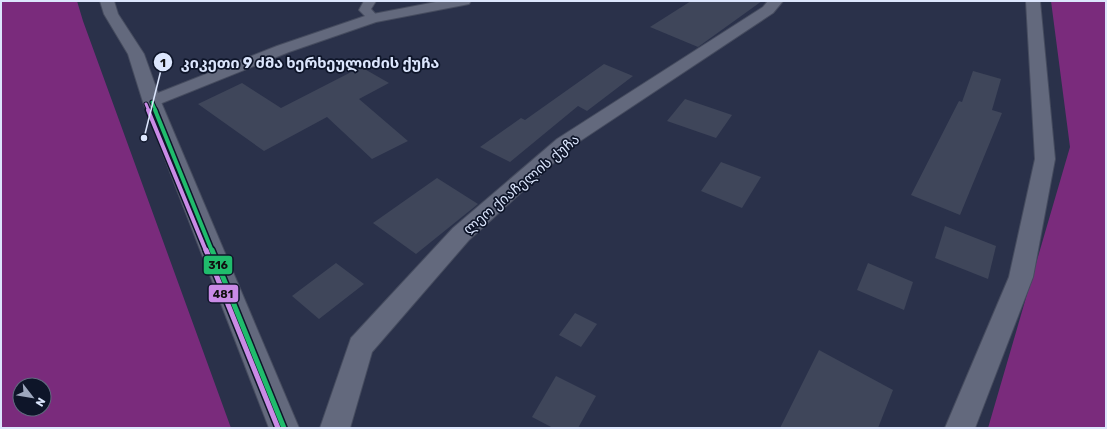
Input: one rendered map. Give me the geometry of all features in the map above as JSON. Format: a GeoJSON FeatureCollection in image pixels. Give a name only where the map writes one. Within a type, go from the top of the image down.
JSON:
{"type":"FeatureCollection","features":[{"type":"Feature","properties":{"kind":"street"},"geometry":{"type":"LineString","coordinates":[[107,1],[111,14],[136,54],[152,102],[284,428]]}},
{"type":"Feature","properties":{"kind":"street"},"geometry":{"type":"LineString","coordinates":[[152,102],[283,49],[373,18],[464,1]]}},
{"type":"Feature","properties":{"kind":"street","name":"ლეო ქიაჩელის ქუჩა"},"geometry":{"type":"LineString","coordinates":[[335,428],[360,346],[461,234],[564,143],[768,10],[776,1]]}},
{"type":"Feature","properties":{"kind":"street"},"geometry":{"type":"LineString","coordinates":[[960,428],[1021,277],[1045,160],[1033,1]]}},
{"type":"Feature","properties":{"kind":"lane"},"geometry":{"type":"LineString","coordinates":[[370,1],[365,10],[373,18]]}},
{"type":"Feature","properties":{"kind":"shaded area"},"geometry":{"type":"Polygon","coordinates":[[[1,1],[77,1],[231,428],[1,428],[1,1]]]}},
{"type":"Feature","properties":{"kind":"shaded area"},"geometry":{"type":"Polygon","coordinates":[[[1051,1],[1106,1],[1106,428],[988,428],[1070,147],[1051,1]]]}},
{"type":"Feature","properties":{"kind":"building"},"geometry":{"type":"Polygon","coordinates":[[[691,1],[762,1],[698,47],[650,27],[691,1]]]}},
{"type":"Feature","properties":{"kind":"building"},"geometry":{"type":"Polygon","coordinates":[[[604,64],[633,76],[587,111],[578,106],[510,162],[480,147],[521,118],[525,120],[604,64]]]}},
{"type":"Feature","properties":{"kind":"building"},"geometry":{"type":"Polygon","coordinates":[[[361,67],[389,83],[359,99],[408,141],[372,159],[327,117],[264,151],[198,104],[242,83],[281,108],[361,67]]]}},
{"type":"Feature","properties":{"kind":"building"},"geometry":{"type":"Polygon","coordinates":[[[973,71],[1001,79],[992,110],[1002,113],[960,215],[911,195],[959,101],[962,102],[973,71]]]}},
{"type":"Feature","properties":{"kind":"building"},"geometry":{"type":"Polygon","coordinates":[[[685,99],[732,115],[716,138],[667,121],[685,99]]]}},
{"type":"Feature","properties":{"kind":"building"},"geometry":{"type":"Polygon","coordinates":[[[721,162],[761,177],[742,208],[701,191],[721,162]]]}},
{"type":"Feature","properties":{"kind":"building"},"geometry":{"type":"Polygon","coordinates":[[[437,178],[478,204],[416,254],[373,223],[437,178]]]}},
{"type":"Feature","properties":{"kind":"building"},"geometry":{"type":"Polygon","coordinates":[[[945,226],[996,246],[988,279],[935,258],[945,226]]]}},
{"type":"Feature","properties":{"kind":"building"},"geometry":{"type":"Polygon","coordinates":[[[336,263],[364,284],[319,319],[292,296],[336,263]]]}},
{"type":"Feature","properties":{"kind":"building"},"geometry":{"type":"Polygon","coordinates":[[[868,263],[913,282],[904,310],[857,290],[868,263]]]}},
{"type":"Feature","properties":{"kind":"building"},"geometry":{"type":"Polygon","coordinates":[[[575,313],[597,324],[581,347],[559,335],[575,313]]]}},
{"type":"Feature","properties":{"kind":"building"},"geometry":{"type":"Polygon","coordinates":[[[819,350],[893,390],[878,428],[780,428],[819,350]]]}},
{"type":"Feature","properties":{"kind":"building"},"geometry":{"type":"Polygon","coordinates":[[[556,376],[596,396],[578,428],[553,428],[532,417],[556,376]]]}},
{"type":"Feature","properties":{"kind":"transit line","name":"316"},"geometry":{"type":"LineString","coordinates":[[152,102],[284,428]]}},
{"type":"Feature","properties":{"kind":"transit line","name":"481"},"geometry":{"type":"LineString","coordinates":[[146,104],[278,428]]}},
{"type":"Feature","properties":{"kind":"place","name":"კიკეთი 9 ძმა ხერხეულიძის ქუჩა"},"geometry":{"type":"Point","coordinates":[144,138]}}]}
